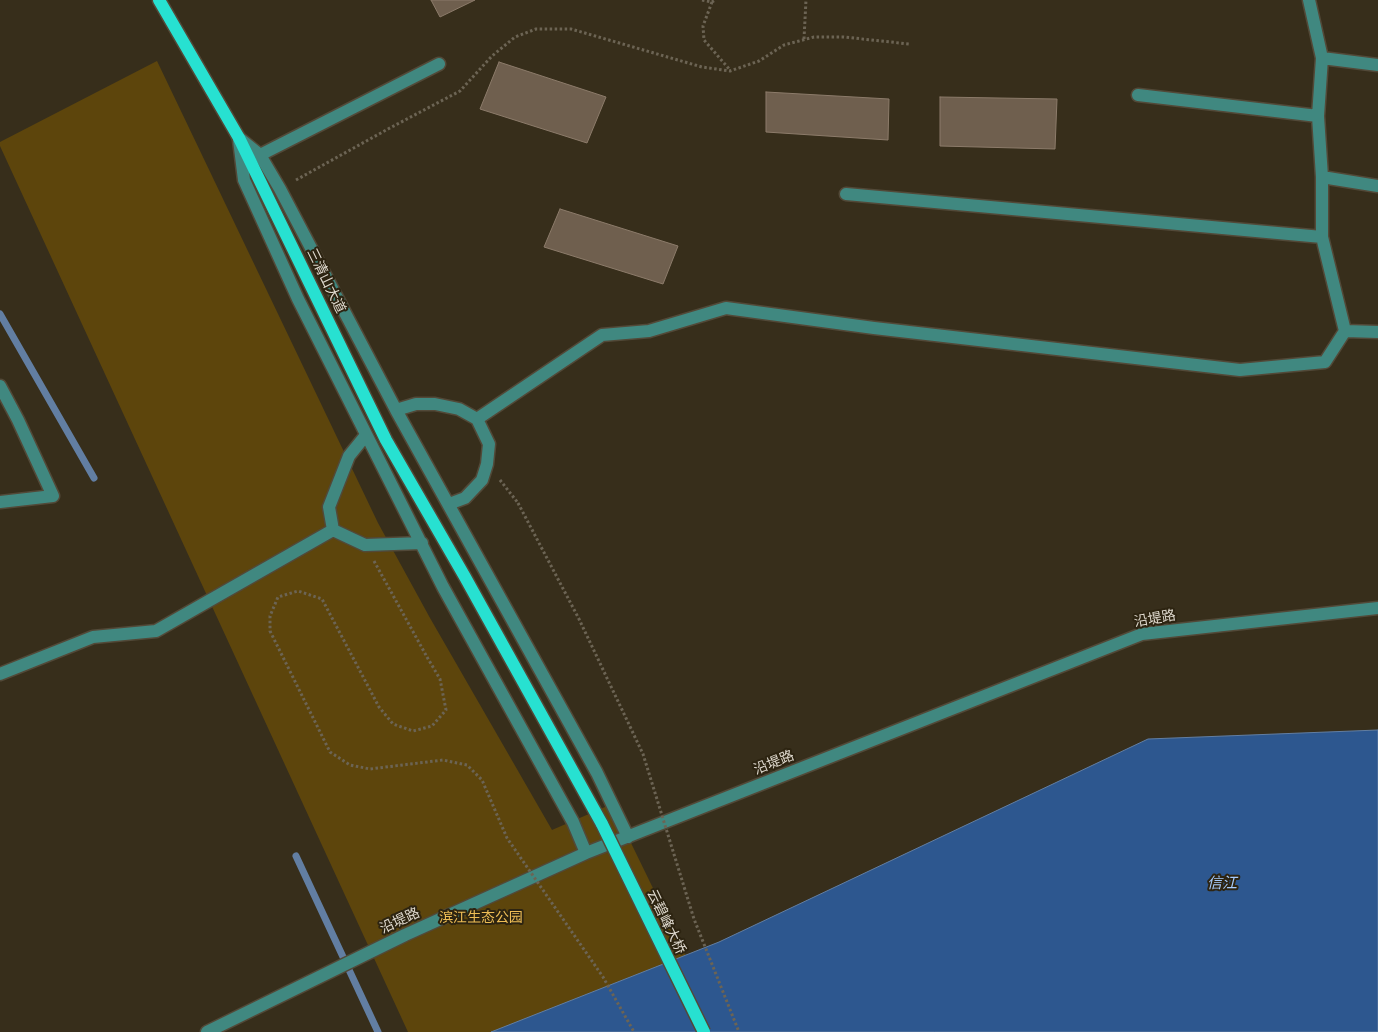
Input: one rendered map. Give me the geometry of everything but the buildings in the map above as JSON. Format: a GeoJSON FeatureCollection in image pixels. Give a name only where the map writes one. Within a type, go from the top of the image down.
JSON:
{"type":"FeatureCollection","features":[{"type":"Feature","properties":{"kind":"main road","name":"三清山大道"},"geometry":{"type":"LineString","coordinates":[[159,0],[239,138],[386,440],[465,577],[602,824]]}},
{"type":"Feature","properties":{"kind":"main road","name":"云碧峰大桥"},"geometry":{"type":"LineString","coordinates":[[602,824],[704,1032]]}},
{"type":"Feature","properties":{"kind":"street"},"geometry":{"type":"LineString","coordinates":[[477,419],[602,335],[649,331],[726,308],[874,328],[1240,370],[1325,362],[1345,331],[1322,237],[1322,177],[1318,116],[1322,58],[1309,0]]}},
{"type":"Feature","properties":{"kind":"street"},"geometry":{"type":"LineString","coordinates":[[1322,58],[1378,65]]}},
{"type":"Feature","properties":{"kind":"street"},"geometry":{"type":"LineString","coordinates":[[260,155],[440,64]]}},
{"type":"Feature","properties":{"kind":"street"},"geometry":{"type":"LineString","coordinates":[[1138,95],[1318,116]]}},
{"type":"Feature","properties":{"kind":"street"},"geometry":{"type":"LineString","coordinates":[[239,138],[260,155],[280,189],[396,410],[597,773],[628,837]]}},
{"type":"Feature","properties":{"kind":"street"},"geometry":{"type":"LineString","coordinates":[[239,138],[244,180],[298,299],[443,587],[573,822],[586,853]]}},
{"type":"Feature","properties":{"kind":"street"},"geometry":{"type":"LineString","coordinates":[[1322,177],[1378,186]]}},
{"type":"Feature","properties":{"kind":"street"},"geometry":{"type":"LineString","coordinates":[[846,194],[1322,237]]}},
{"type":"Feature","properties":{"kind":"street"},"geometry":{"type":"LineString","coordinates":[[1345,331],[1378,332]]}},
{"type":"Feature","properties":{"kind":"street"},"geometry":{"type":"LineString","coordinates":[[0,386],[18,420],[52,496],[0,502]]}},
{"type":"Feature","properties":{"kind":"street"},"geometry":{"type":"LineString","coordinates":[[396,410],[416,404],[435,404],[459,409],[477,419],[489,444],[487,464],[482,480],[465,498],[449,504]]}},
{"type":"Feature","properties":{"kind":"street"},"geometry":{"type":"LineString","coordinates":[[333,530],[329,507],[349,456],[366,436]]}},
{"type":"Feature","properties":{"kind":"street"},"geometry":{"type":"LineString","coordinates":[[333,530],[365,545],[422,543]]}},
{"type":"Feature","properties":{"kind":"street"},"geometry":{"type":"LineString","coordinates":[[0,674],[92,637],[156,632],[333,530]]}},
{"type":"Feature","properties":{"kind":"street","name":"沿堤路"},"geometry":{"type":"LineString","coordinates":[[207,1032],[404,935],[586,853],[1142,634],[1378,608]]}},
{"type":"Feature","properties":{"kind":"path"},"geometry":{"type":"LineString","coordinates":[[702,0],[714,1],[703,26],[704,40],[730,71]]}},
{"type":"Feature","properties":{"kind":"path"},"geometry":{"type":"LineString","coordinates":[[804,40],[806,0]]}},
{"type":"Feature","properties":{"kind":"path"},"geometry":{"type":"LineString","coordinates":[[280,189],[388,129],[460,92],[492,56],[515,36],[536,29],[571,29],[702,67],[730,71],[759,61],[784,46],[814,37],[844,37],[909,44]]}},
{"type":"Feature","properties":{"kind":"path"},"geometry":{"type":"LineString","coordinates":[[487,464],[518,503],[579,619],[643,754],[694,919],[739,1032]]}},
{"type":"Feature","properties":{"kind":"path"},"geometry":{"type":"LineString","coordinates":[[365,545],[440,680],[446,710],[432,726],[413,731],[394,724],[379,707],[322,599],[298,591],[278,597],[270,616],[270,631],[330,752],[350,765],[370,769],[443,760],[468,765],[482,780],[507,838],[603,978],[634,1032]]}},
{"type":"Feature","properties":{"kind":"green space","name":"滨江生态公园"},"geometry":{"type":"Polygon","coordinates":[[[157,61],[378,523],[430,618],[552,830],[612,804],[723,1032],[408,1032],[0,146],[0,142],[157,61]]]}},
{"type":"Feature","properties":{"kind":"water","name":"信江"},"geometry":{"type":"Polygon","coordinates":[[[1378,730],[1378,1032],[491,1032],[719,942],[1148,739],[1378,730]]]}},
{"type":"Feature","properties":{"kind":"waterway"},"geometry":{"type":"LineString","coordinates":[[0,314],[94,478]]}},
{"type":"Feature","properties":{"kind":"waterway"},"geometry":{"type":"LineString","coordinates":[[296,856],[378,1032]]}}]}
